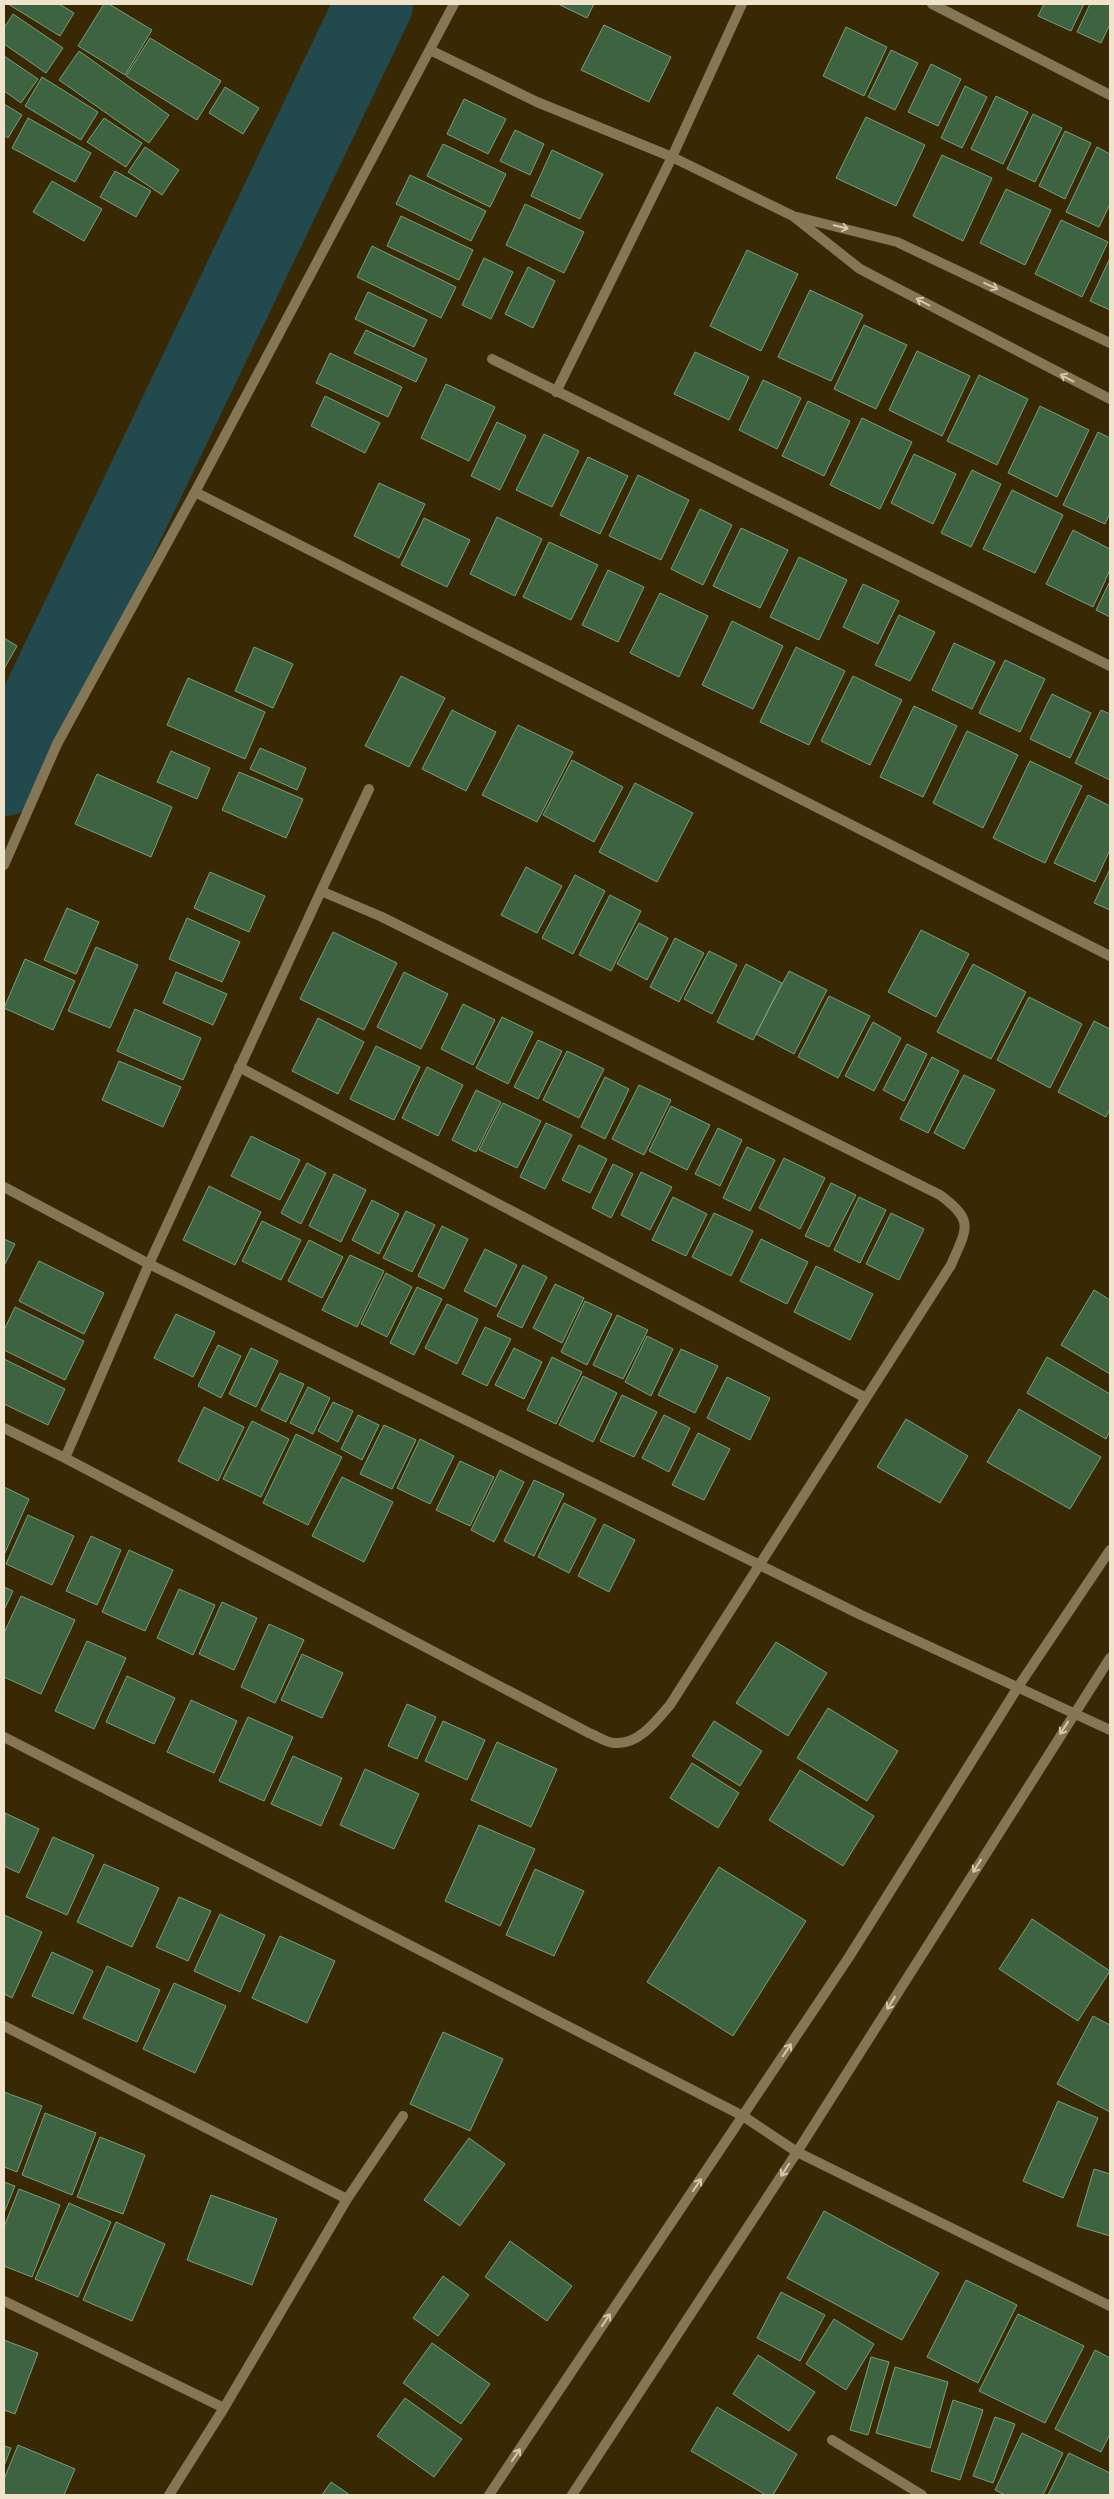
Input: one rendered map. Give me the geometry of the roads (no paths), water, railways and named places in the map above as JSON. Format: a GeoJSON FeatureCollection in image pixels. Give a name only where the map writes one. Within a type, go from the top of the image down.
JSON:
{"type":"FeatureCollection","features":[{"type":"Feature","properties":{"kind":"street"},"geometry":{"type":"LineString","coordinates":[[4,865],[57,744],[195,492],[454,4]]}},
{"type":"Feature","properties":{"kind":"street"},"geometry":{"type":"LineString","coordinates":[[556,392],[672,156],[742,4]]}},
{"type":"Feature","properties":{"kind":"street"},"geometry":{"type":"LineString","coordinates":[[932,4],[1110,95]]}},
{"type":"Feature","properties":{"kind":"street"},"geometry":{"type":"LineString","coordinates":[[430,50],[536,102],[672,156],[793,216],[860,269],[1110,399]]}},
{"type":"Feature","properties":{"kind":"street"},"geometry":{"type":"LineString","coordinates":[[793,216],[898,242],[1110,343]]}},
{"type":"Feature","properties":{"kind":"street"},"geometry":{"type":"LineString","coordinates":[[492,360],[1110,666]]}},
{"type":"Feature","properties":{"kind":"street"},"geometry":{"type":"LineString","coordinates":[[195,492],[1110,956]]}},
{"type":"Feature","properties":{"kind":"street"},"geometry":{"type":"LineString","coordinates":[[65,1458],[149,1264],[369,788]]}},
{"type":"Feature","properties":{"kind":"street"},"geometry":{"type":"LineString","coordinates":[[4,1428],[65,1458],[589,1733],[616,1743],[632,1740],[648,1729],[670,1705],[951,1265],[963,1238],[965,1221],[958,1208],[931,1191],[390,921],[321,891]]}},
{"type":"Feature","properties":{"kind":"street"},"geometry":{"type":"LineString","coordinates":[[239,1067],[866,1398]]}},
{"type":"Feature","properties":{"kind":"street"},"geometry":{"type":"LineString","coordinates":[[4,1187],[149,1264],[861,1616],[1110,1730]]}},
{"type":"Feature","properties":{"kind":"street"},"geometry":{"type":"LineString","coordinates":[[488,2495],[849,1957],[1018,1687],[1110,1550]]}},
{"type":"Feature","properties":{"kind":"street"},"geometry":{"type":"LineString","coordinates":[[572,2495],[797,2152],[1074,1712],[1110,1658]]}},
{"type":"Feature","properties":{"kind":"street"},"geometry":{"type":"LineString","coordinates":[[4,1737],[742,2116],[797,2152],[1110,2306]]}},
{"type":"Feature","properties":{"kind":"street"},"geometry":{"type":"LineString","coordinates":[[4,2026],[347,2199]]}},
{"type":"Feature","properties":{"kind":"street"},"geometry":{"type":"LineString","coordinates":[[169,2495],[224,2408],[347,2199],[403,2116]]}},
{"type":"Feature","properties":{"kind":"street"},"geometry":{"type":"LineString","coordinates":[[4,2301],[224,2408]]}},
{"type":"Feature","properties":{"kind":"street"},"geometry":{"type":"LineString","coordinates":[[832,2440],[922,2495]]}},
{"type":"Feature","properties":{"kind":"waterway"},"geometry":{"type":"LineString","coordinates":[[4,777],[374,4]]}}]}
